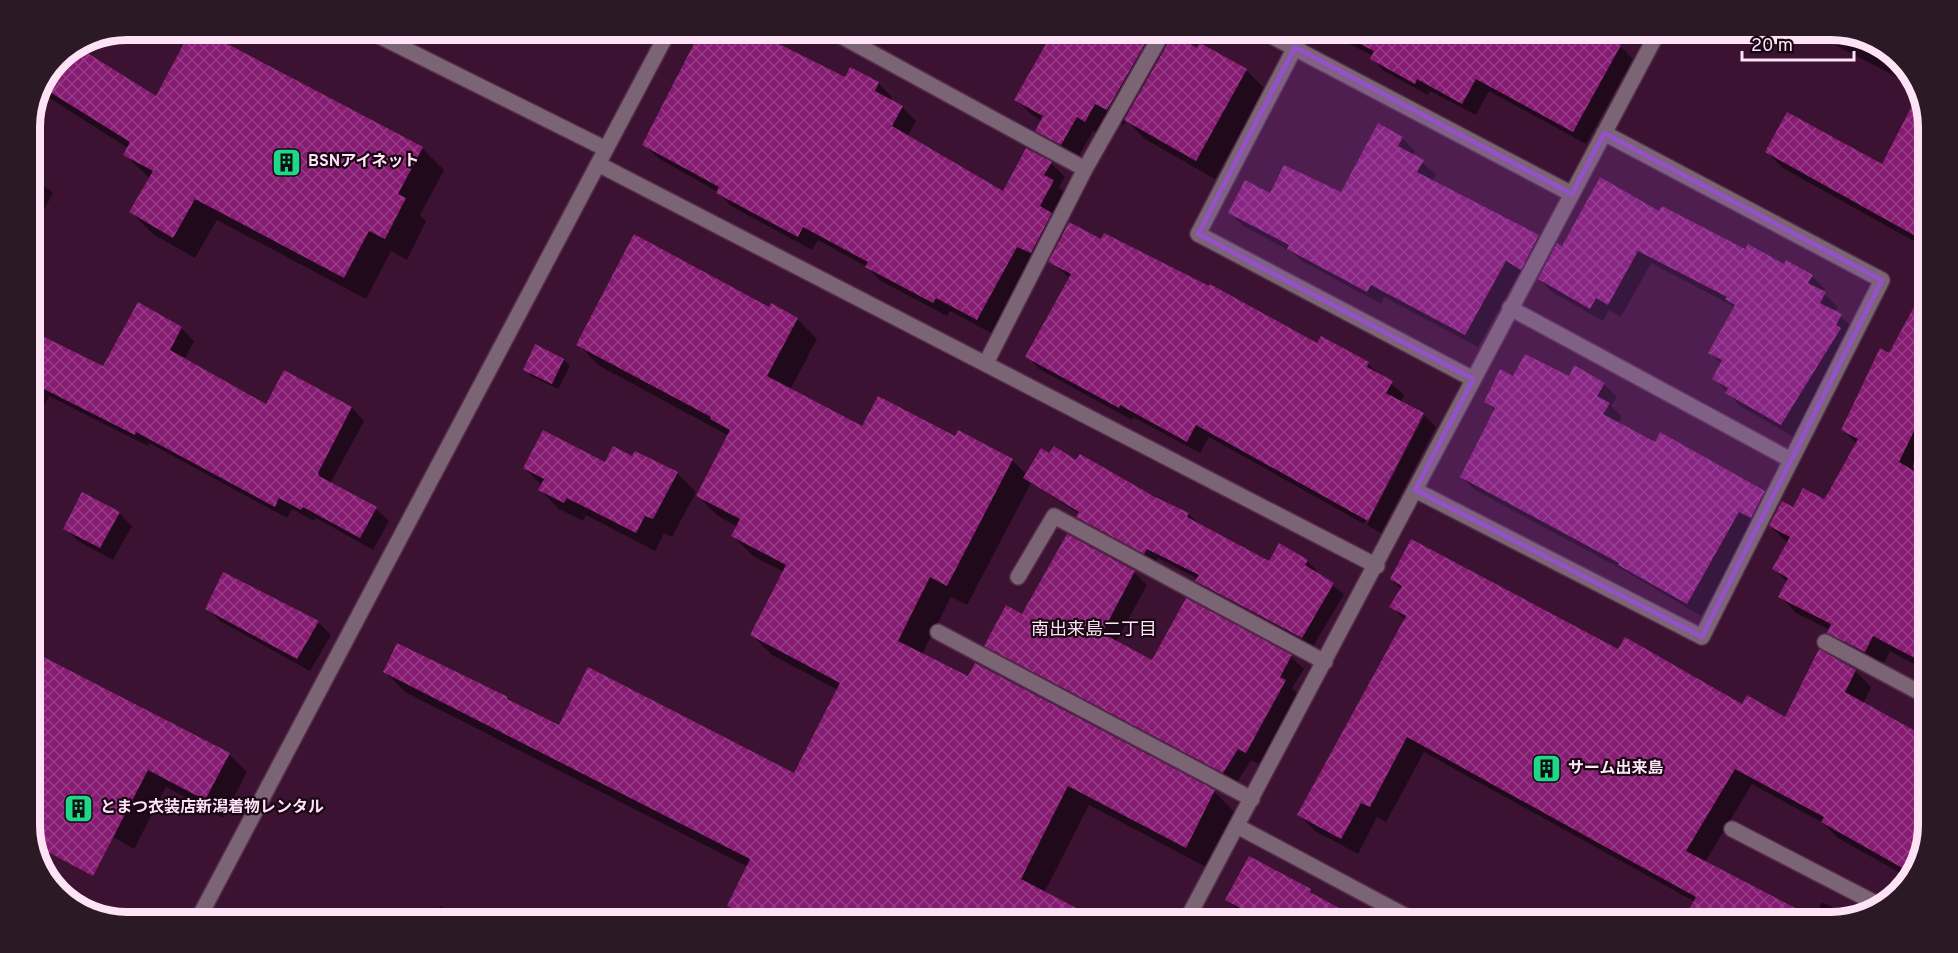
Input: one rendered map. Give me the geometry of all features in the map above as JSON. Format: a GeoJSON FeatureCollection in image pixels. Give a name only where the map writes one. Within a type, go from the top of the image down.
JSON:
{"type":"FeatureCollection","features":[{"type":"Feature","properties":{"kind":"street"},"geometry":{"type":"LineString","coordinates":[[388,40],[606,149]]}},
{"type":"Feature","properties":{"kind":"street"},"geometry":{"type":"LineString","coordinates":[[202,912],[664,40]]}},
{"type":"Feature","properties":{"kind":"street"},"geometry":{"type":"LineString","coordinates":[[849,40],[1084,169]]}},
{"type":"Feature","properties":{"kind":"street"},"geometry":{"type":"LineString","coordinates":[[986,363],[1084,169],[1158,40]]}},
{"type":"Feature","properties":{"kind":"street"},"geometry":{"type":"LineString","coordinates":[[1281,40],[1572,194]]}},
{"type":"Feature","properties":{"kind":"street"},"geometry":{"type":"LineString","coordinates":[[1299,40],[1198,234],[1473,379]]}},
{"type":"Feature","properties":{"kind":"street"},"geometry":{"type":"LineString","coordinates":[[1191,912],[1377,566],[1510,308],[1654,40]]}},
{"type":"Feature","properties":{"kind":"street"},"geometry":{"type":"LineString","coordinates":[[1415,490],[1702,637],[1882,280],[1604,133]]}},
{"type":"Feature","properties":{"kind":"street"},"geometry":{"type":"LineString","coordinates":[[598,164],[1377,566]]}},
{"type":"Feature","properties":{"kind":"street"},"geometry":{"type":"LineString","coordinates":[[1510,308],[1791,460]]}},
{"type":"Feature","properties":{"kind":"street"},"geometry":{"type":"LineString","coordinates":[[1018,577],[1054,516],[1325,662]]}},
{"type":"Feature","properties":{"kind":"street"},"geometry":{"type":"LineString","coordinates":[[938,632],[1252,799]]}},
{"type":"Feature","properties":{"kind":"street"},"geometry":{"type":"LineString","coordinates":[[1825,642],[1918,692]]}},
{"type":"Feature","properties":{"kind":"street"},"geometry":{"type":"LineString","coordinates":[[1237,826],[1398,912]]}},
{"type":"Feature","properties":{"kind":"street"},"geometry":{"type":"LineString","coordinates":[[1732,829],[1873,902]]}},
{"type":"Feature","properties":{"kind":"highlighted area"},"geometry":{"type":"Polygon","coordinates":[[[1295,47],[1572,194],[1604,133],[1882,280],[1702,637],[1415,490],[1473,379],[1198,234],[1295,47]]]}},
{"type":"Feature","properties":{"kind":"building","name":"BSNアイネット"},"geometry":{"type":"Polygon","coordinates":[[[186,40],[220,40],[423,147],[398,194],[406,198],[385,239],[369,231],[344,278],[195,199],[173,238],[129,212],[153,171],[123,155],[130,142],[48,91],[70,62],[85,52],[156,96],[186,40]]]}},
{"type":"Feature","properties":{"kind":"building"},"geometry":{"type":"Polygon","coordinates":[[[696,40],[771,40],[845,77],[850,67],[879,82],[875,91],[903,106],[892,126],[1003,191],[1026,148],[1052,162],[1044,175],[1054,180],[1040,206],[1052,213],[1031,253],[1017,247],[977,320],[936,298],[933,303],[865,267],[868,262],[803,227],[798,237],[716,193],[719,187],[642,145],[696,40]]]}},
{"type":"Feature","properties":{"kind":"building"},"geometry":{"type":"Polygon","coordinates":[[[1048,40],[1147,40],[1107,110],[1095,104],[1085,122],[1077,117],[1061,145],[1035,131],[1043,116],[1014,100],[1048,40]]]}},
{"type":"Feature","properties":{"kind":"building"},"geometry":{"type":"Polygon","coordinates":[[[1170,40],[1183,40],[1197,48],[1200,43],[1247,69],[1196,161],[1124,120],[1170,40]]]}},
{"type":"Feature","properties":{"kind":"building"},"geometry":{"type":"Polygon","coordinates":[[[1352,40],[1612,40],[1621,45],[1573,132],[1476,79],[1462,104],[1417,79],[1415,84],[1370,59],[1374,51],[1352,40]]]}},
{"type":"Feature","properties":{"kind":"building"},"geometry":{"type":"Polygon","coordinates":[[[1914,102],[1917,122],[1917,237],[1765,152],[1787,112],[1882,164],[1914,102]]]}},
{"type":"Feature","properties":{"kind":"building"},"geometry":{"type":"Polygon","coordinates":[[[1378,123],[1403,137],[1398,146],[1424,160],[1417,172],[1539,235],[1521,270],[1506,261],[1465,335],[1371,285],[1367,292],[1287,249],[1289,245],[1228,213],[1245,180],[1270,193],[1284,165],[1341,192],[1378,123]]]}},
{"type":"Feature","properties":{"kind":"building"},"geometry":{"type":"Polygon","coordinates":[[[1600,177],[1659,211],[1662,206],[1745,249],[1748,244],[1784,264],[1786,260],[1813,275],[1808,283],[1826,292],[1820,303],[1842,314],[1836,325],[1841,328],[1781,425],[1725,393],[1728,388],[1712,379],[1722,360],[1708,353],[1735,305],[1725,299],[1727,297],[1638,251],[1608,305],[1596,298],[1590,309],[1538,279],[1557,243],[1562,246],[1600,177]]]}},
{"type":"Feature","properties":{"kind":"building"},"geometry":{"type":"Polygon","coordinates":[[[1069,222],[1101,239],[1104,233],[1209,286],[1210,284],[1317,343],[1321,336],[1369,362],[1367,367],[1393,381],[1386,393],[1424,413],[1368,521],[1196,425],[1187,442],[1025,357],[1071,274],[1048,262],[1069,222]]]}},
{"type":"Feature","properties":{"kind":"building"},"geometry":{"type":"Polygon","coordinates":[[[634,234],[769,307],[771,303],[798,318],[767,376],[862,426],[878,396],[955,436],[958,430],[1013,459],[947,586],[930,577],[898,641],[968,676],[975,663],[1215,790],[1186,848],[1068,786],[1021,879],[1084,912],[739,912],[727,906],[750,859],[383,672],[397,643],[508,697],[507,699],[559,725],[588,667],[794,773],[840,683],[750,635],[786,565],[731,536],[740,519],[696,496],[730,430],[710,419],[711,417],[576,345],[634,234]]]}},
{"type":"Feature","properties":{"kind":"building"},"geometry":{"type":"Polygon","coordinates":[[[1917,301],[1917,424],[1899,462],[1917,473],[1918,660],[1873,636],[1865,652],[1827,633],[1831,624],[1778,597],[1788,578],[1772,569],[1790,537],[1769,526],[1782,501],[1793,507],[1803,488],[1824,499],[1858,439],[1841,430],[1880,348],[1889,353],[1917,301]]]}},
{"type":"Feature","properties":{"kind":"building"},"geometry":{"type":"Polygon","coordinates":[[[138,302],[182,327],[170,350],[266,404],[284,370],[352,407],[318,473],[319,476],[377,507],[360,538],[303,507],[301,510],[279,498],[275,507],[136,432],[135,435],[41,388],[41,335],[103,366],[138,302]]]}},
{"type":"Feature","properties":{"kind":"building"},"geometry":{"type":"Polygon","coordinates":[[[535,344],[564,359],[552,384],[523,370],[535,344]]]}},
{"type":"Feature","properties":{"kind":"building"},"geometry":{"type":"Polygon","coordinates":[[[1525,354],[1569,376],[1574,365],[1605,383],[1597,396],[1610,403],[1603,414],[1655,442],[1660,432],[1765,491],[1751,518],[1739,512],[1687,604],[1618,565],[1619,563],[1460,477],[1495,408],[1484,402],[1500,369],[1513,376],[1525,354]]]}},
{"type":"Feature","properties":{"kind":"building"},"geometry":{"type":"Polygon","coordinates":[[[543,430],[605,462],[613,446],[632,456],[635,451],[678,472],[653,519],[645,516],[636,533],[567,498],[564,503],[538,490],[544,479],[523,468],[543,430]]]}},
{"type":"Feature","properties":{"kind":"building"},"geometry":{"type":"Polygon","coordinates":[[[1054,446],[1076,460],[1080,454],[1155,497],[1189,513],[1187,517],[1269,561],[1279,543],[1308,560],[1305,565],[1334,583],[1302,638],[1195,581],[1199,575],[1147,549],[1144,554],[1076,517],[1079,512],[1023,478],[1041,448],[1049,453],[1054,446]]]}},
{"type":"Feature","properties":{"kind":"building"},"geometry":{"type":"Polygon","coordinates":[[[82,492],[120,512],[100,548],[63,529],[82,492]]]}},
{"type":"Feature","properties":{"kind":"building"},"geometry":{"type":"Polygon","coordinates":[[[1067,534],[1135,571],[1102,633],[1152,660],[1186,598],[1292,655],[1280,677],[1286,680],[1246,753],[1238,749],[1223,773],[984,646],[1006,605],[1022,614],[1067,534]]]}},
{"type":"Feature","properties":{"kind":"building"},"geometry":{"type":"Polygon","coordinates":[[[1411,539],[1618,649],[1625,637],[1742,704],[1747,695],[1785,717],[1819,649],[1856,670],[1845,692],[1918,732],[1918,825],[1916,842],[1909,864],[1906,870],[1821,822],[1824,817],[1735,769],[1686,851],[1803,912],[1687,912],[1696,897],[1407,737],[1370,807],[1361,803],[1341,839],[1297,815],[1406,616],[1389,607],[1402,586],[1390,579],[1411,539]]]}},
{"type":"Feature","properties":{"kind":"building"},"geometry":{"type":"Polygon","coordinates":[[[223,572],[319,621],[297,659],[205,609],[223,572]]]}},
{"type":"Feature","properties":{"kind":"building"},"geometry":{"type":"Polygon","coordinates":[[[41,656],[230,753],[205,800],[148,770],[93,876],[44,850],[42,842],[41,656]]]}},
{"type":"Feature","properties":{"kind":"building"},"geometry":{"type":"Polygon","coordinates":[[[1249,856],[1311,889],[1310,892],[1346,912],[1247,912],[1225,900],[1249,856]]]}},
{"type":"Feature","properties":{"kind":"place","name":"BSNアイネット"},"geometry":{"type":"Point","coordinates":[287,162]}},
{"type":"Feature","properties":{"kind":"place","name":"サーム出来島"},"geometry":{"type":"Point","coordinates":[1547,769]}},
{"type":"Feature","properties":{"kind":"place","name":"とまつ衣装店新潟着物レンタル"},"geometry":{"type":"Point","coordinates":[79,808]}},
{"type":"Feature","properties":{"kind":"district","name":"南出来島二丁目"},"geometry":{"type":"Point","coordinates":[1094,630]}}]}
